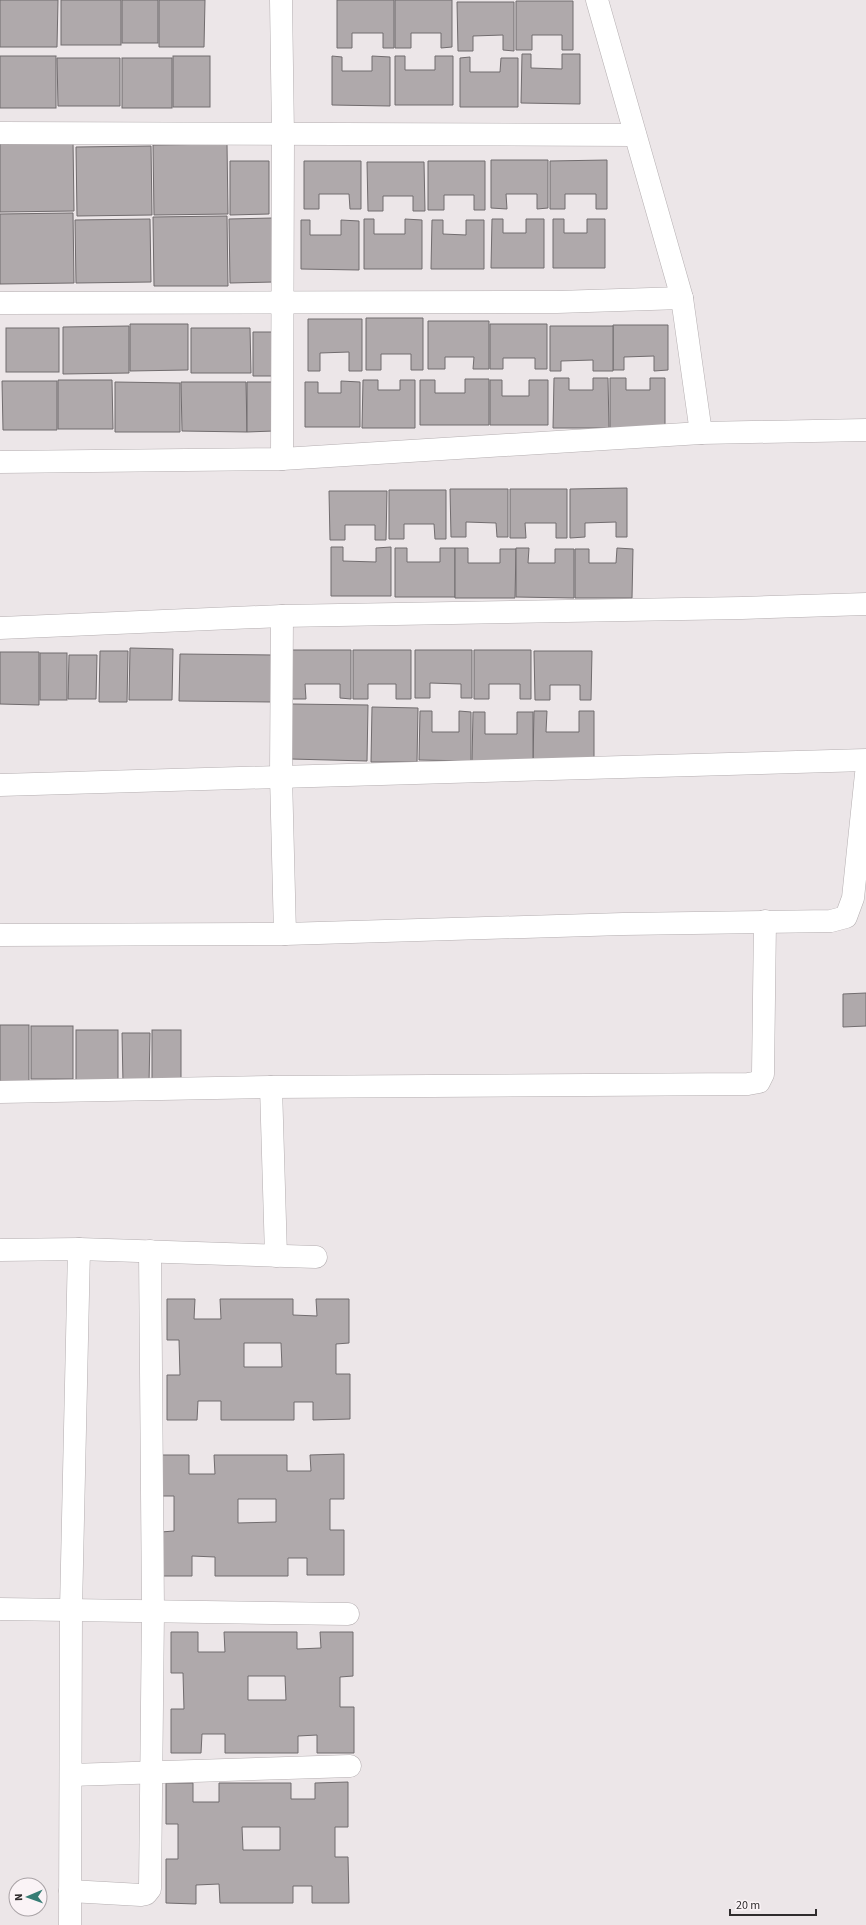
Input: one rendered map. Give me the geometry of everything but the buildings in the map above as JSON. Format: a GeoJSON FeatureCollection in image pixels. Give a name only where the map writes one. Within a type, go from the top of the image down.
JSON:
{"type":"FeatureCollection","features":[{"type":"Feature","properties":{"kind":"street"},"geometry":{"type":"LineString","coordinates":[[281,0],[284,302],[282,459]]}},
{"type":"Feature","properties":{"kind":"street"},"geometry":{"type":"LineString","coordinates":[[597,0],[682,298],[700,433]]}},
{"type":"Feature","properties":{"kind":"street"},"geometry":{"type":"LineString","coordinates":[[0,133],[635,135]]}},
{"type":"Feature","properties":{"kind":"street"},"geometry":{"type":"LineString","coordinates":[[0,303],[557,302],[682,298]]}},
{"type":"Feature","properties":{"kind":"street"},"geometry":{"type":"LineString","coordinates":[[0,462],[282,459],[700,433],[866,430]]}},
{"type":"Feature","properties":{"kind":"street"},"geometry":{"type":"LineString","coordinates":[[0,628],[282,616],[742,608],[866,604]]}},
{"type":"Feature","properties":{"kind":"street"},"geometry":{"type":"LineString","coordinates":[[282,616],[280,776],[285,934]]}},
{"type":"Feature","properties":{"kind":"street"},"geometry":{"type":"LineString","coordinates":[[0,785],[866,760]]}},
{"type":"Feature","properties":{"kind":"street"},"geometry":{"type":"LineString","coordinates":[[0,935],[285,934],[765,921],[831,921],[846,916],[853,898],[866,774]]}},
{"type":"Feature","properties":{"kind":"street"},"geometry":{"type":"LineString","coordinates":[[0,1092],[271,1087],[748,1084],[758,1082],[763,1074],[765,921]]}},
{"type":"Feature","properties":{"kind":"street"},"geometry":{"type":"LineString","coordinates":[[271,1087],[276,1256]]}},
{"type":"Feature","properties":{"kind":"street"},"geometry":{"type":"LineString","coordinates":[[0,1250],[79,1249],[316,1257]]}},
{"type":"Feature","properties":{"kind":"street"},"geometry":{"type":"LineString","coordinates":[[70,1925],[71,1609],[79,1249]]}},
{"type":"Feature","properties":{"kind":"street"},"geometry":{"type":"LineString","coordinates":[[70,1891],[141,1895],[146,1894],[150,1889],[153,1611],[150,1251]]}},
{"type":"Feature","properties":{"kind":"street"},"geometry":{"type":"LineString","coordinates":[[0,1609],[348,1614]]}},
{"type":"Feature","properties":{"kind":"street"},"geometry":{"type":"LineString","coordinates":[[70,1775],[350,1766]]}}]}
